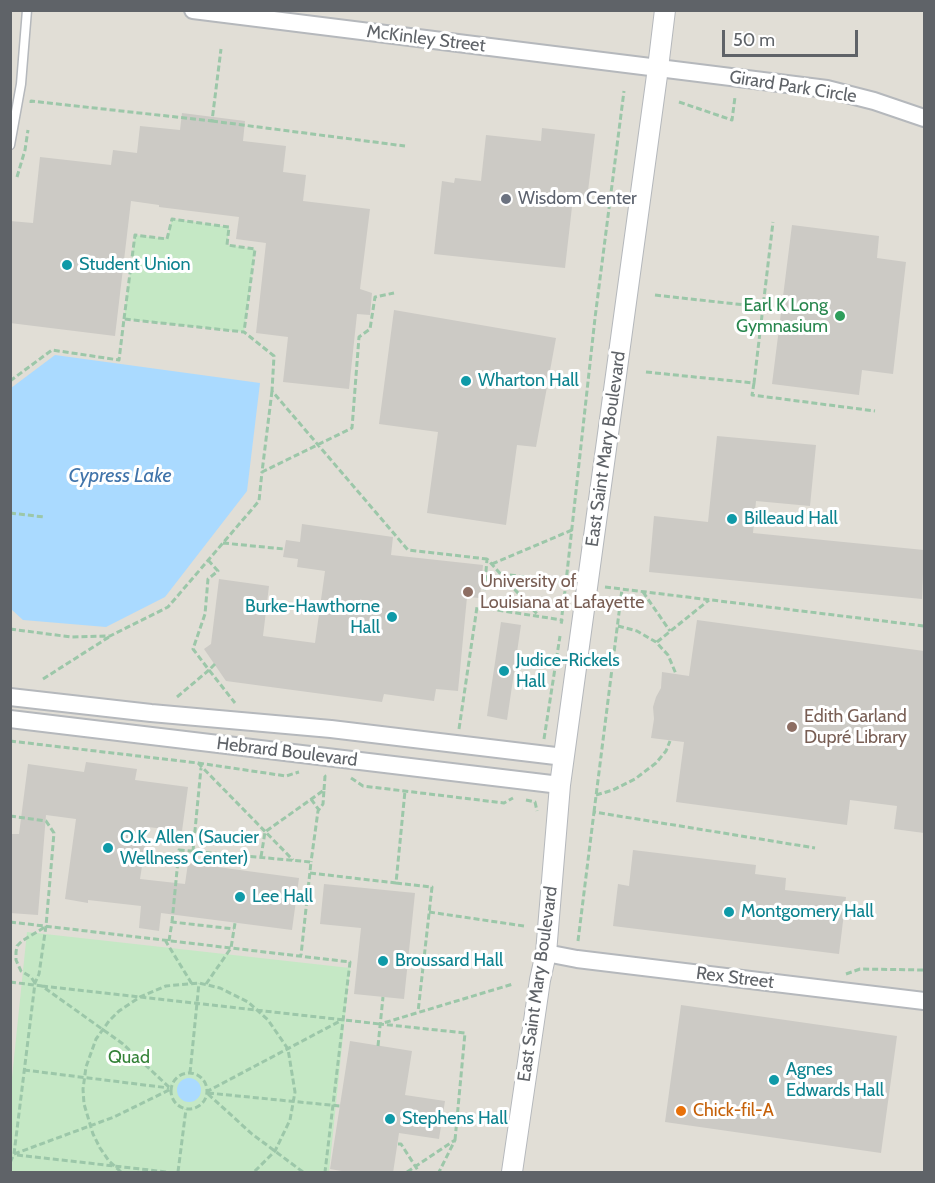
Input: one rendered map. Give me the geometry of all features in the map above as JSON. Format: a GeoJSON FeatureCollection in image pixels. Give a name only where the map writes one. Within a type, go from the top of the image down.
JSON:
{"type":"FeatureCollection","features":[{"type":"Feature","properties":{"kind":"street","name":"McKinley Street"},"geometry":{"type":"LineString","coordinates":[[193,10],[658,68]]}},
{"type":"Feature","properties":{"kind":"street","name":"East Saint Mary Boulevard"},"geometry":{"type":"LineString","coordinates":[[512,1173],[546,952],[560,785],[664,10]]}},
{"type":"Feature","properties":{"kind":"street","name":"Girard Park Circle"},"geometry":{"type":"LineString","coordinates":[[658,68],[827,89],[920,112]]}},
{"type":"Feature","properties":{"kind":"street","name":"Hebrard Boulevard"},"geometry":{"type":"LineString","coordinates":[[10,697],[151,713],[331,729],[564,757]]}},
{"type":"Feature","properties":{"kind":"street"},"geometry":{"type":"LineString","coordinates":[[146,736],[151,713]]}},
{"type":"Feature","properties":{"kind":"street","name":"Hebrard Boulevard"},"geometry":{"type":"LineString","coordinates":[[10,719],[560,785]]}},
{"type":"Feature","properties":{"kind":"street"},"geometry":{"type":"LineString","coordinates":[[427,769],[432,741]]}},
{"type":"Feature","properties":{"kind":"street","name":"Rex Street"},"geometry":{"type":"LineString","coordinates":[[546,952],[577,959],[924,1001]]}},
{"type":"Feature","properties":{"kind":"lane"},"geometry":{"type":"LineString","coordinates":[[10,145],[21,84],[27,10]]}},
{"type":"Feature","properties":{"kind":"path"},"geometry":{"type":"LineString","coordinates":[[212,121],[221,49]]}},
{"type":"Feature","properties":{"kind":"path"},"geometry":{"type":"LineString","coordinates":[[544,741],[562,620],[624,91]]}},
{"type":"Feature","properties":{"kind":"path"},"geometry":{"type":"LineString","coordinates":[[679,102],[732,120],[735,97]]}},
{"type":"Feature","properties":{"kind":"path"},"geometry":{"type":"LineString","coordinates":[[30,111],[32,101],[405,146]]}},
{"type":"Feature","properties":{"kind":"path"},"geometry":{"type":"LineString","coordinates":[[16,177],[25,150],[29,121]]}},
{"type":"Feature","properties":{"kind":"path"},"geometry":{"type":"LineString","coordinates":[[10,381],[52,350],[119,360],[135,235],[167,239],[171,219],[229,228],[227,245],[255,249],[244,332]]}},
{"type":"Feature","properties":{"kind":"path"},"geometry":{"type":"LineString","coordinates":[[773,222],[752,395],[875,411]]}},
{"type":"Feature","properties":{"kind":"path"},"geometry":{"type":"LineString","coordinates":[[262,472],[352,428],[359,337],[370,329],[375,297],[394,293]]}},
{"type":"Feature","properties":{"kind":"path"},"geometry":{"type":"LineString","coordinates":[[655,295],[763,307]]}},
{"type":"Feature","properties":{"kind":"path"},"geometry":{"type":"LineString","coordinates":[[43,679],[110,636],[168,607],[259,501],[274,356],[244,332],[124,319]]}},
{"type":"Feature","properties":{"kind":"path"},"geometry":{"type":"LineString","coordinates":[[646,372],[754,383]]}},
{"type":"Feature","properties":{"kind":"path"},"geometry":{"type":"LineString","coordinates":[[272,391],[408,550],[487,559],[539,616]]}},
{"type":"Feature","properties":{"kind":"path"},"geometry":{"type":"LineString","coordinates":[[10,513],[44,517]]}},
{"type":"Feature","properties":{"kind":"path"},"geometry":{"type":"LineString","coordinates":[[492,564],[572,530]]}},
{"type":"Feature","properties":{"kind":"path"},"geometry":{"type":"LineString","coordinates":[[223,543],[284,549]]}},
{"type":"Feature","properties":{"kind":"path"},"geometry":{"type":"LineString","coordinates":[[483,608],[487,559]]}},
{"type":"Feature","properties":{"kind":"path"},"geometry":{"type":"LineString","coordinates":[[208,560],[218,571],[208,579],[205,614],[193,649],[236,704]]}},
{"type":"Feature","properties":{"kind":"path"},"geometry":{"type":"LineString","coordinates":[[501,574],[566,582]]}},
{"type":"Feature","properties":{"kind":"path"},"geometry":{"type":"LineString","coordinates":[[588,585],[924,626]]}},
{"type":"Feature","properties":{"kind":"path"},"geometry":{"type":"LineString","coordinates":[[578,941],[622,589]]}},
{"type":"Feature","properties":{"kind":"path"},"geometry":{"type":"LineString","coordinates":[[643,592],[670,631]]}},
{"type":"Feature","properties":{"kind":"path"},"geometry":{"type":"LineString","coordinates":[[656,642],[709,600]]}},
{"type":"Feature","properties":{"kind":"path"},"geometry":{"type":"LineString","coordinates":[[459,731],[477,608],[562,620]]}},
{"type":"Feature","properties":{"kind":"path"},"geometry":{"type":"LineString","coordinates":[[618,626],[637,631],[656,642],[668,655],[676,674]]}},
{"type":"Feature","properties":{"kind":"path"},"geometry":{"type":"LineString","coordinates":[[10,629],[71,637],[110,636]]}},
{"type":"Feature","properties":{"kind":"path"},"geometry":{"type":"LineString","coordinates":[[177,697],[215,664]]}},
{"type":"Feature","properties":{"kind":"path"},"geometry":{"type":"LineString","coordinates":[[10,741],[198,763],[286,776],[300,772],[308,773]]}},
{"type":"Feature","properties":{"kind":"path"},"geometry":{"type":"LineString","coordinates":[[596,795],[613,790],[635,779],[656,763],[666,751],[670,741]]}},
{"type":"Feature","properties":{"kind":"path"},"geometry":{"type":"LineString","coordinates":[[198,763],[293,860]]}},
{"type":"Feature","properties":{"kind":"path"},"geometry":{"type":"LineString","coordinates":[[192,851],[201,768]]}},
{"type":"Feature","properties":{"kind":"path"},"geometry":{"type":"LineString","coordinates":[[317,774],[334,777]]}},
{"type":"Feature","properties":{"kind":"path"},"geometry":{"type":"LineString","coordinates":[[300,956],[311,862],[319,810],[323,804],[326,776]]}},
{"type":"Feature","properties":{"kind":"path"},"geometry":{"type":"LineString","coordinates":[[343,777],[352,778],[363,786],[504,803],[512,798],[535,802],[537,812]]}},
{"type":"Feature","properties":{"kind":"path"},"geometry":{"type":"LineString","coordinates":[[261,857],[265,832],[324,790]]}},
{"type":"Feature","properties":{"kind":"path"},"geometry":{"type":"LineString","coordinates":[[396,883],[405,791]]}},
{"type":"Feature","properties":{"kind":"path"},"geometry":{"type":"LineString","coordinates":[[311,799],[319,810]]}},
{"type":"Feature","properties":{"kind":"path"},"geometry":{"type":"LineString","coordinates":[[594,812],[815,848]]}},
{"type":"Feature","properties":{"kind":"path"},"geometry":{"type":"LineString","coordinates":[[10,816],[46,821],[54,832],[46,926],[39,974],[35,983],[14,1154],[10,1163]]}},
{"type":"Feature","properties":{"kind":"path"},"geometry":{"type":"LineString","coordinates":[[192,984],[167,940],[172,922],[179,850],[311,862]]}},
{"type":"Feature","properties":{"kind":"path"},"geometry":{"type":"LineString","coordinates":[[310,873],[432,887],[418,1012]]}},
{"type":"Feature","properties":{"kind":"path"},"geometry":{"type":"LineString","coordinates":[[429,912],[524,926]]}},
{"type":"Feature","properties":{"kind":"path"},"geometry":{"type":"LineString","coordinates":[[10,922],[350,962],[325,1173]]}},
{"type":"Feature","properties":{"kind":"path"},"geometry":{"type":"LineString","coordinates":[[172,922],[234,929]]}},
{"type":"Feature","properties":{"kind":"path"},"geometry":{"type":"LineString","coordinates":[[206,984],[231,948],[235,923]]}},
{"type":"Feature","properties":{"kind":"path"},"geometry":{"type":"LineString","coordinates":[[35,983],[31,977],[21,971],[16,960],[17,946],[46,926]]}},
{"type":"Feature","properties":{"kind":"path"},"geometry":{"type":"LineString","coordinates":[[10,960],[16,960]]}},
{"type":"Feature","properties":{"kind":"path"},"geometry":{"type":"LineString","coordinates":[[843,975],[860,969],[924,970]]}},
{"type":"Feature","properties":{"kind":"path"},"geometry":{"type":"LineString","coordinates":[[10,982],[35,983],[42,986],[123,1044],[171,1089],[175,1102],[186,1108],[200,1104],[206,1092],[343,1019]]}},
{"type":"Feature","properties":{"kind":"path"},"geometry":{"type":"LineString","coordinates":[[190,1073],[199,983]]}},
{"type":"Feature","properties":{"kind":"path"},"geometry":{"type":"LineString","coordinates":[[122,1173],[100,1148],[90,1126],[84,1104],[84,1077],[96,1039],[119,1011],[140,997],[166,986],[199,983],[235,994],[259,1010],[288,1049],[296,1092],[290,1120],[275,1151],[255,1173]]}},
{"type":"Feature","properties":{"kind":"path"},"geometry":{"type":"LineString","coordinates":[[380,1024],[513,984]]}},
{"type":"Feature","properties":{"kind":"path"},"geometry":{"type":"LineString","coordinates":[[42,986],[465,1033],[455,1140],[440,1173]]}},
{"type":"Feature","properties":{"kind":"path"},"geometry":{"type":"LineString","coordinates":[[378,1046],[383,997]]}},
{"type":"Feature","properties":{"kind":"path"},"geometry":{"type":"LineString","coordinates":[[24,1070],[171,1089]]}},
{"type":"Feature","properties":{"kind":"path"},"geometry":{"type":"LineString","coordinates":[[14,1154],[114,1117],[171,1089],[178,1077],[190,1073],[202,1080],[206,1092],[252,1134],[303,1173]]}},
{"type":"Feature","properties":{"kind":"path"},"geometry":{"type":"LineString","coordinates":[[206,1092],[340,1106]]}},
{"type":"Feature","properties":{"kind":"path"},"geometry":{"type":"LineString","coordinates":[[178,1173],[186,1108]]}},
{"type":"Feature","properties":{"kind":"path"},"geometry":{"type":"LineString","coordinates":[[407,1173],[455,1140]]}},
{"type":"Feature","properties":{"kind":"path"},"geometry":{"type":"LineString","coordinates":[[398,1144],[401,1144],[419,1173]]}},
{"type":"Feature","properties":{"kind":"path"},"geometry":{"type":"LineString","coordinates":[[14,1154],[167,1173]]}},
{"type":"Feature","properties":{"kind":"shaded area","name":"University of Louisiana at Lafayette"},"geometry":{"type":"Polygon","coordinates":[[[11,11],[924,11],[924,1172],[11,1172],[11,11]]]}},
{"type":"Feature","properties":{"kind":"green space"},"geometry":{"type":"Polygon","coordinates":[[[172,219],[229,227],[227,245],[255,249],[244,332],[124,319],[135,235],[167,239],[172,219]]]}},
{"type":"Feature","properties":{"kind":"green space","name":"Quad"},"geometry":{"type":"Polygon","coordinates":[[[27,932],[350,968],[329,1172],[11,1172],[11,1087],[27,932]]]}},
{"type":"Feature","properties":{"kind":"water","name":"Cypress Lake"},"geometry":{"type":"Polygon","coordinates":[[[55,355],[260,383],[247,491],[165,597],[106,627],[23,620],[11,609],[11,388],[55,355]]]}},
{"type":"Feature","properties":{"kind":"water"},"geometry":{"type":"Polygon","coordinates":[[[189,1078],[197,1082],[201,1090],[197,1098],[189,1102],[181,1098],[177,1090],[181,1082],[189,1078]]]}},
{"type":"Feature","properties":{"kind":"building","name":"Student Union"},"geometry":{"type":"Polygon","coordinates":[[[182,113],[245,121],[243,141],[286,146],[283,172],[306,175],[303,201],[370,209],[360,289],[372,293],[370,315],[357,314],[349,389],[283,382],[288,337],[256,333],[266,243],[236,239],[239,217],[159,207],[159,205],[131,201],[115,336],[10,323],[10,221],[33,223],[40,157],[111,165],[113,150],[137,153],[140,126],[180,130],[182,113]]]}},
{"type":"Feature","properties":{"kind":"building","name":"Wisdom Center"},"geometry":{"type":"Polygon","coordinates":[[[542,128],[595,134],[587,199],[573,198],[565,268],[434,254],[442,181],[454,183],[455,178],[481,181],[486,135],[541,141],[542,128]]]}},
{"type":"Feature","properties":{"kind":"building","name":"Earl K Long Gymnasium"},"geometry":{"type":"Polygon","coordinates":[[[792,225],[879,236],[877,258],[906,262],[893,374],[862,370],[859,395],[772,384],[792,225]]]}},
{"type":"Feature","properties":{"kind":"building","name":"Wharton Hall"},"geometry":{"type":"Polygon","coordinates":[[[394,310],[556,338],[536,447],[517,445],[506,525],[427,513],[438,432],[379,424],[394,310]]]}},
{"type":"Feature","properties":{"kind":"building","name":"Billeaud Hall"},"geometry":{"type":"Polygon","coordinates":[[[717,436],[816,445],[810,506],[756,501],[753,533],[924,550],[922,599],[649,572],[654,516],[708,522],[717,436]]]}},
{"type":"Feature","properties":{"kind":"building","name":"Burke-Hawthorne Hall"},"geometry":{"type":"Polygon","coordinates":[[[302,524],[393,537],[391,555],[483,565],[480,598],[467,597],[458,691],[436,689],[434,701],[384,694],[382,702],[226,681],[204,649],[211,644],[219,579],[269,586],[263,636],[315,643],[325,571],[297,567],[298,559],[283,557],[286,540],[300,542],[302,524]]]}},
{"type":"Feature","properties":{"kind":"building","name":"Edith Garland Dupré Library"},"geometry":{"type":"Polygon","coordinates":[[[697,620],[924,651],[924,833],[894,829],[897,806],[850,800],[847,825],[676,802],[684,742],[651,738],[653,707],[661,688],[662,672],[689,676],[697,620]]]}},
{"type":"Feature","properties":{"kind":"building","name":"Judice-Rickels Hall"},"geometry":{"type":"Polygon","coordinates":[[[501,622],[521,625],[507,720],[487,716],[501,622]]]}},
{"type":"Feature","properties":{"kind":"building"},"geometry":{"type":"Polygon","coordinates":[[[86,762],[137,769],[135,780],[188,787],[182,831],[148,827],[140,879],[185,884],[188,863],[299,878],[292,930],[161,913],[159,931],[139,928],[141,906],[88,900],[88,903],[65,899],[76,819],[46,815],[38,915],[10,913],[10,834],[19,834],[28,764],[84,772],[86,762]]]}},
{"type":"Feature","properties":{"kind":"building","name":"Montgomery Hall"},"geometry":{"type":"Polygon","coordinates":[[[633,850],[756,865],[755,874],[786,878],[785,890],[846,897],[839,954],[613,926],[618,884],[629,886],[633,850]]]}},
{"type":"Feature","properties":{"kind":"building","name":"Broussard Hall"},"geometry":{"type":"Polygon","coordinates":[[[324,884],[415,893],[404,999],[354,994],[361,928],[320,924],[324,884]]]}},
{"type":"Feature","properties":{"kind":"building","name":"Agnes Edwards Hall"},"geometry":{"type":"Polygon","coordinates":[[[681,1005],[897,1036],[881,1153],[665,1122],[681,1005]]]}},
{"type":"Feature","properties":{"kind":"building","name":"Stephens Hall"},"geometry":{"type":"Polygon","coordinates":[[[350,1041],[412,1051],[405,1095],[445,1101],[439,1139],[399,1133],[393,1173],[353,1173],[330,1169],[350,1041]]]}},
{"type":"Feature","properties":{"kind":"place","name":"Wisdom Center"},"geometry":{"type":"Point","coordinates":[506,199]}},
{"type":"Feature","properties":{"kind":"place","name":"Student Union"},"geometry":{"type":"Point","coordinates":[67,265]}},
{"type":"Feature","properties":{"kind":"place","name":"Earl K Long Gymnasium"},"geometry":{"type":"Point","coordinates":[840,316]}},
{"type":"Feature","properties":{"kind":"place","name":"Wharton Hall"},"geometry":{"type":"Point","coordinates":[466,381]}},
{"type":"Feature","properties":{"kind":"place","name":"Billeaud Hall"},"geometry":{"type":"Point","coordinates":[732,519]}},
{"type":"Feature","properties":{"kind":"place","name":"University of Louisiana at Lafayette"},"geometry":{"type":"Point","coordinates":[468,592]}},
{"type":"Feature","properties":{"kind":"place","name":"Burke-Hawthorne Hall"},"geometry":{"type":"Point","coordinates":[392,617]}},
{"type":"Feature","properties":{"kind":"place","name":"Judice-Rickels Hall"},"geometry":{"type":"Point","coordinates":[504,671]}},
{"type":"Feature","properties":{"kind":"place","name":"Edith Garland Dupré Library"},"geometry":{"type":"Point","coordinates":[792,727]}},
{"type":"Feature","properties":{"kind":"place","name":"O.K. Allen (Saucier Wellness Center)"},"geometry":{"type":"Point","coordinates":[108,848]}},
{"type":"Feature","properties":{"kind":"place","name":"Lee Hall"},"geometry":{"type":"Point","coordinates":[240,897]}},
{"type":"Feature","properties":{"kind":"place","name":"Montgomery Hall"},"geometry":{"type":"Point","coordinates":[729,912]}},
{"type":"Feature","properties":{"kind":"place","name":"Broussard Hall"},"geometry":{"type":"Point","coordinates":[383,961]}},
{"type":"Feature","properties":{"kind":"place","name":"Agnes Edwards Hall"},"geometry":{"type":"Point","coordinates":[774,1080]}},
{"type":"Feature","properties":{"kind":"place","name":"Chick-fil-A"},"geometry":{"type":"Point","coordinates":[681,1111]}},
{"type":"Feature","properties":{"kind":"place","name":"Stephens Hall"},"geometry":{"type":"Point","coordinates":[390,1119]}}]}
